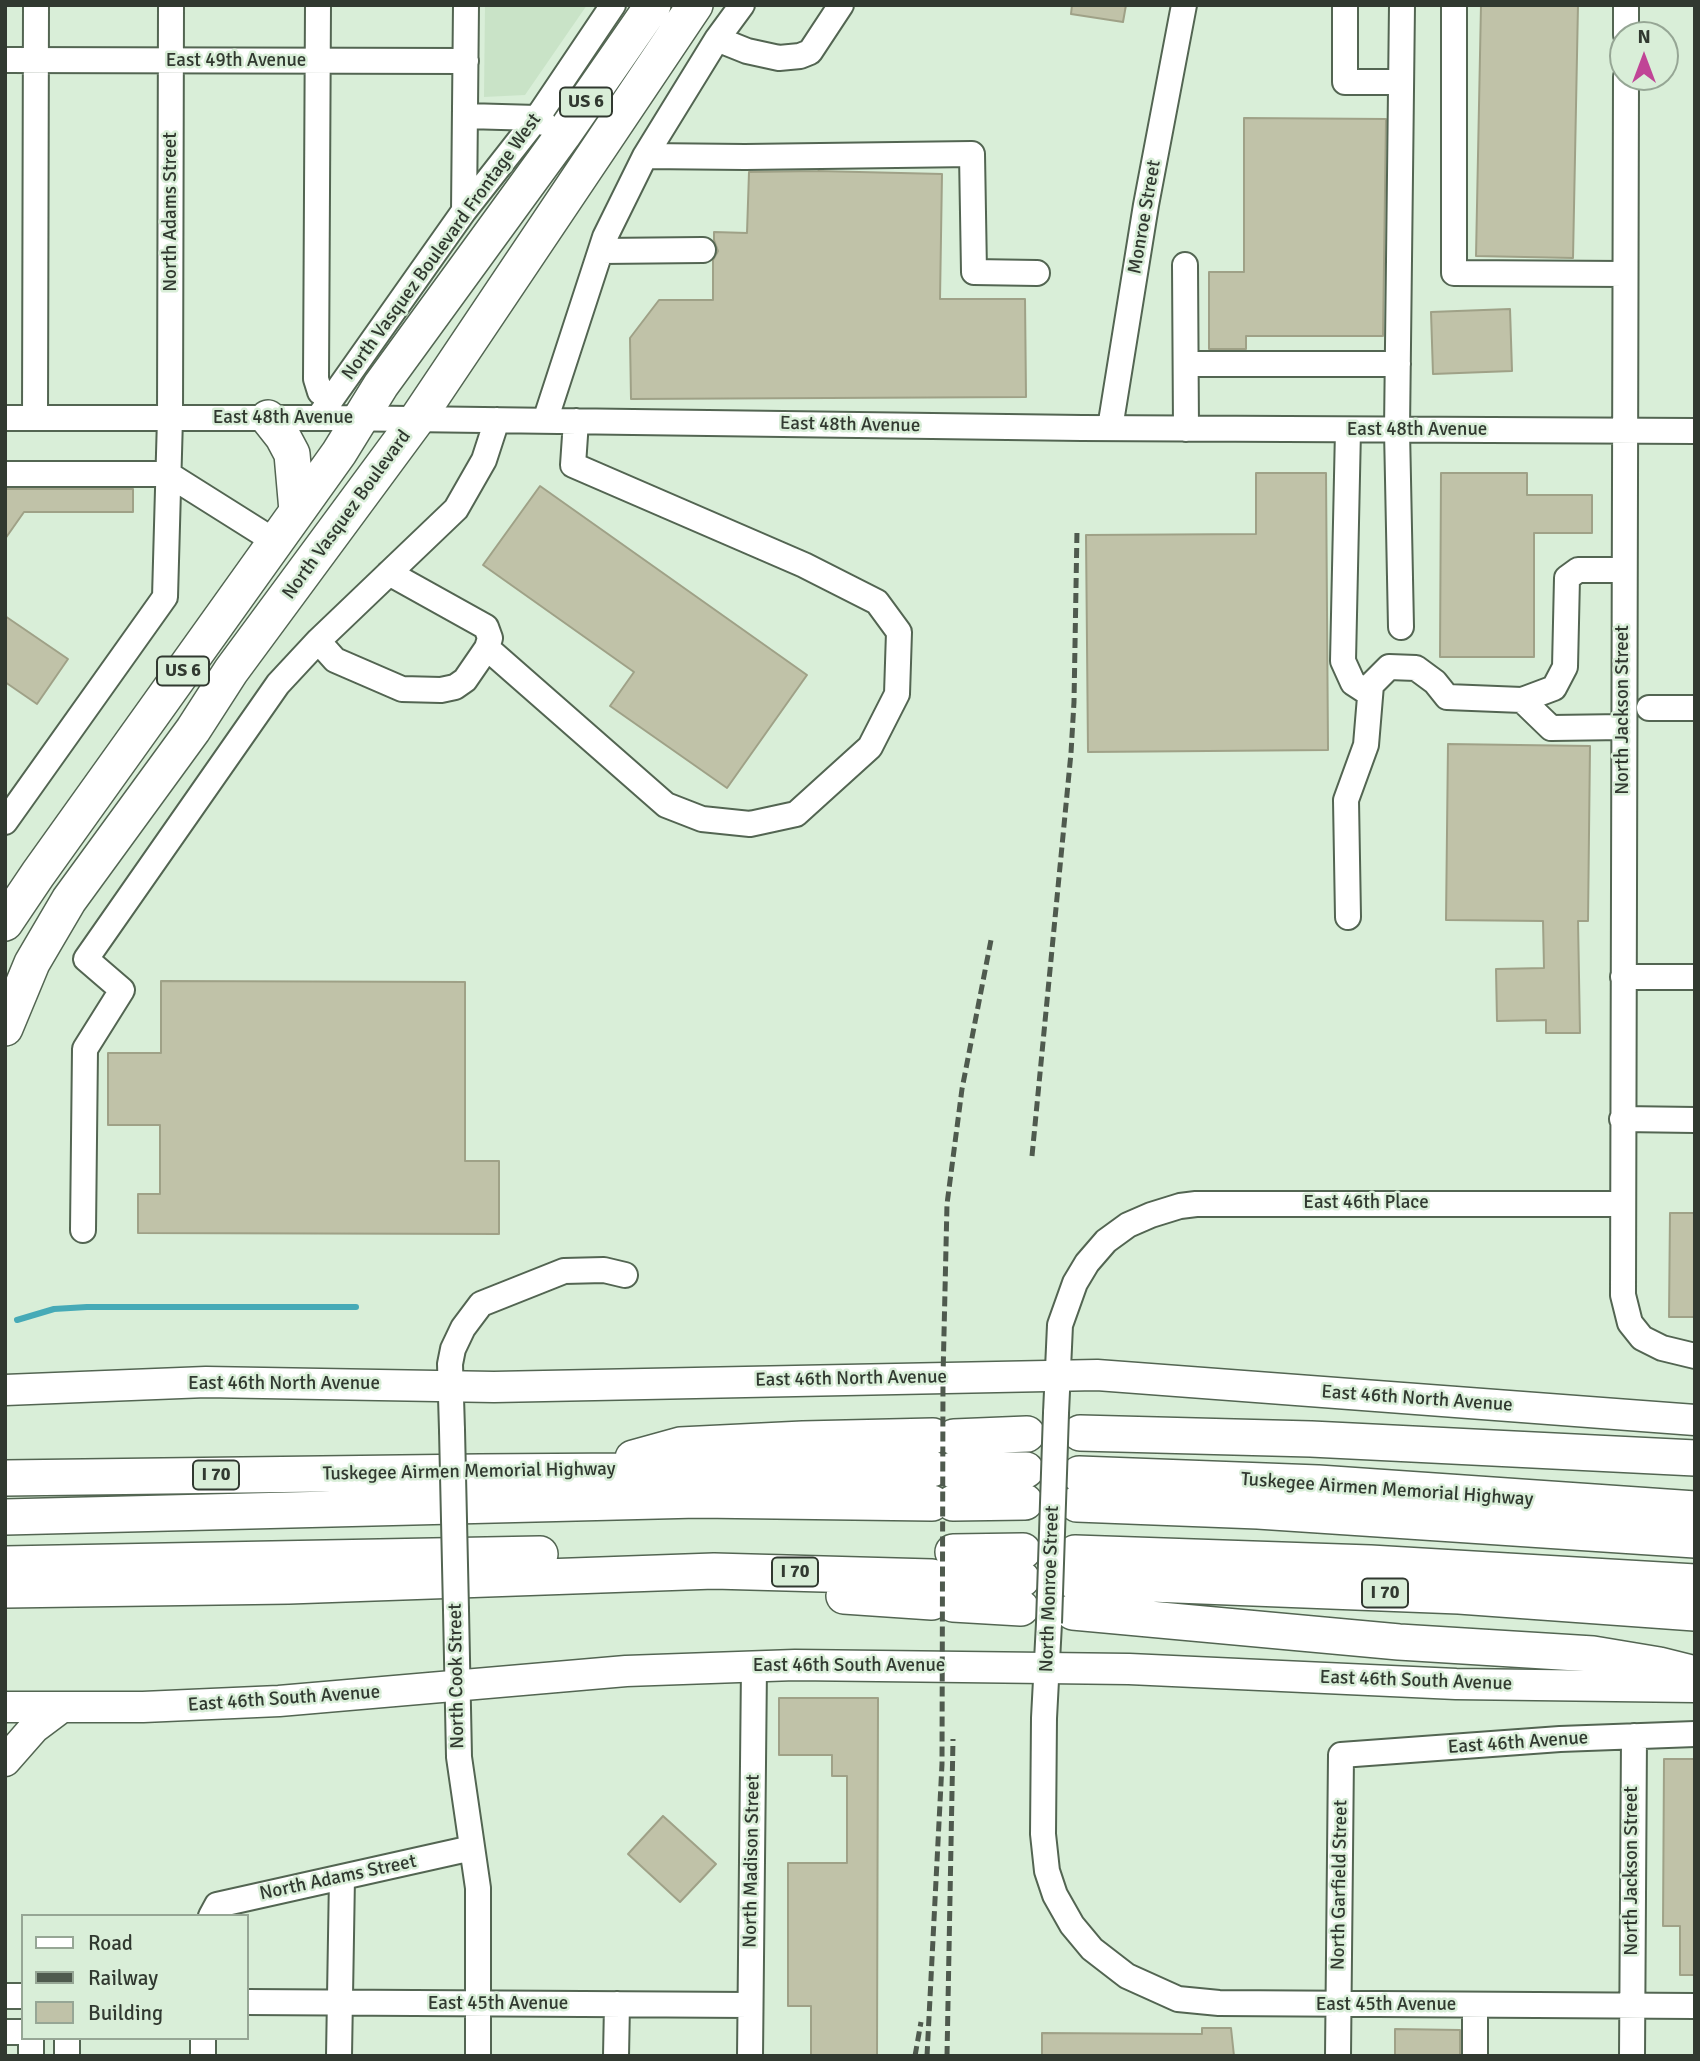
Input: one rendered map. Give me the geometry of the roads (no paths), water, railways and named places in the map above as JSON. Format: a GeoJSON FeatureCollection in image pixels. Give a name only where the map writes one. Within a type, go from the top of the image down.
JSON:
{"type":"FeatureCollection","features":[{"type":"Feature","properties":{"kind":"highway","name":"US 6"},"geometry":{"type":"LineString","coordinates":[[5,923],[37,874],[339,453],[550,127],[653,5]]}},
{"type":"Feature","properties":{"kind":"highway","name":"North Vasquez Boulevard"},"geometry":{"type":"LineString","coordinates":[[5,1028],[32,964],[69,901],[231,671],[417,419],[695,5]]}},
{"type":"Feature","properties":{"kind":"highway"},"geometry":{"type":"LineString","coordinates":[[268,418],[292,454],[298,511]]}},
{"type":"Feature","properties":{"kind":"highway"},"geometry":{"type":"LineString","coordinates":[[1068,1423],[1311,1439],[1695,1458]]}},
{"type":"Feature","properties":{"kind":"highway"},"geometry":{"type":"LineString","coordinates":[[5,1517],[698,1500],[943,1470],[1027,1434]]}},
{"type":"Feature","properties":{"kind":"highway","name":"Tuskegee Airmen Memorial Highway"},"geometry":{"type":"LineString","coordinates":[[5,1478],[581,1471],[680,1446],[803,1439],[943,1470]]}},
{"type":"Feature","properties":{"kind":"highway"},"geometry":{"type":"LineString","coordinates":[[943,1470],[1026,1486]]}},
{"type":"Feature","properties":{"kind":"highway","name":"Tuskegee Airmen Memorial Highway"},"geometry":{"type":"LineString","coordinates":[[1695,1509],[1318,1483],[1078,1489],[1258,1511],[1695,1540]]}},
{"type":"Feature","properties":{"kind":"highway"},"geometry":{"type":"LineString","coordinates":[[5,1564],[481,1554],[942,1577]]}},
{"type":"Feature","properties":{"kind":"highway"},"geometry":{"type":"LineString","coordinates":[[1048,1587],[1370,1563],[1695,1582]]}},
{"type":"Feature","properties":{"kind":"highway","name":"I 70"},"geometry":{"type":"LineString","coordinates":[[5,1590],[289,1586],[715,1571],[942,1577],[1048,1587],[1458,1596],[1695,1613]]}},
{"type":"Feature","properties":{"kind":"highway"},"geometry":{"type":"LineString","coordinates":[[1048,1587],[1399,1642],[1593,1654],[1695,1674]]}},
{"type":"Feature","properties":{"kind":"main road","name":"East 46th North Avenue"},"geometry":{"type":"LineString","coordinates":[[5,1390],[205,1382],[451,1387],[1097,1375],[1695,1420]]}},
{"type":"Feature","properties":{"kind":"main road","name":"East 46th South Avenue"},"geometry":{"type":"LineString","coordinates":[[5,1707],[156,1706],[279,1701],[626,1671],[754,1666],[1047,1667],[1444,1684],[1695,1687]]}},
{"type":"Feature","properties":{"kind":"main road"},"geometry":{"type":"LineString","coordinates":[[5,1761],[34,1727],[62,1707]]}},
{"type":"Feature","properties":{"kind":"street"},"geometry":{"type":"LineString","coordinates":[[35,418],[36,5]]}},
{"type":"Feature","properties":{"kind":"street","name":"North Adams Street"},"geometry":{"type":"LineString","coordinates":[[5,822],[165,597],[170,418],[172,5]]}},
{"type":"Feature","properties":{"kind":"street"},"geometry":{"type":"LineString","coordinates":[[318,5],[316,379],[320,392],[333,395]]}},
{"type":"Feature","properties":{"kind":"street"},"geometry":{"type":"LineString","coordinates":[[464,211],[466,5]]}},
{"type":"Feature","properties":{"kind":"street","name":"North Vasquez Boulevard Frontage West"},"geometry":{"type":"LineString","coordinates":[[318,418],[464,211],[550,127],[613,5]]}},
{"type":"Feature","properties":{"kind":"street"},"geometry":{"type":"LineString","coordinates":[[545,421],[601,251],[645,156],[717,39],[742,5]]}},
{"type":"Feature","properties":{"kind":"street"},"geometry":{"type":"LineString","coordinates":[[717,39],[747,51],[779,58],[800,56],[810,52],[841,5]]}},
{"type":"Feature","properties":{"kind":"street","name":"Monroe Street"},"geometry":{"type":"LineString","coordinates":[[1110,428],[1146,205],[1184,5]]}},
{"type":"Feature","properties":{"kind":"street"},"geometry":{"type":"LineString","coordinates":[[1345,5],[1345,82],[1401,82]]}},
{"type":"Feature","properties":{"kind":"street"},"geometry":{"type":"LineString","coordinates":[[1401,628],[1397,430],[1402,5]]}},
{"type":"Feature","properties":{"kind":"street"},"geometry":{"type":"LineString","coordinates":[[1454,5],[1454,273],[1625,274]]}},
{"type":"Feature","properties":{"kind":"street","name":"East 49th Avenue"},"geometry":{"type":"LineString","coordinates":[[5,60],[466,61]]}},
{"type":"Feature","properties":{"kind":"street","name":"North Jackson Street"},"geometry":{"type":"LineString","coordinates":[[1626,91],[1623,1295],[1630,1323],[1642,1338],[1662,1348],[1695,1356]]}},
{"type":"Feature","properties":{"kind":"street"},"geometry":{"type":"LineString","coordinates":[[466,116],[550,127]]}},
{"type":"Feature","properties":{"kind":"street"},"geometry":{"type":"LineString","coordinates":[[645,156],[745,158],[972,154],[974,272],[1037,273]]}},
{"type":"Feature","properties":{"kind":"street"},"geometry":{"type":"LineString","coordinates":[[601,251],[703,250]]}},
{"type":"Feature","properties":{"kind":"street"},"geometry":{"type":"LineString","coordinates":[[1185,265],[1186,429]]}},
{"type":"Feature","properties":{"kind":"street"},"geometry":{"type":"LineString","coordinates":[[1186,364],[1398,364]]}},
{"type":"Feature","properties":{"kind":"street","name":"East 48th Avenue"},"geometry":{"type":"LineString","coordinates":[[5,418],[360,418],[1186,429],[1695,431]]}},
{"type":"Feature","properties":{"kind":"street"},"geometry":{"type":"LineString","coordinates":[[83,1230],[85,1049],[122,990],[86,959],[278,684],[318,641],[456,509],[484,460],[497,420]]}},
{"type":"Feature","properties":{"kind":"street"},"geometry":{"type":"LineString","coordinates":[[487,649],[666,804],[702,819],[750,824],[796,814],[870,747],[897,694],[899,632],[877,602],[804,565],[573,465],[576,421]]}},
{"type":"Feature","properties":{"kind":"street"},"geometry":{"type":"LineString","coordinates":[[1348,430],[1343,661],[1353,683],[1370,694]]}},
{"type":"Feature","properties":{"kind":"street"},"geometry":{"type":"LineString","coordinates":[[5,474],[168,474],[276,542]]}},
{"type":"Feature","properties":{"kind":"street"},"geometry":{"type":"LineString","coordinates":[[1348,917],[1346,800],[1366,745],[1371,685],[1389,667],[1416,668],[1435,682],[1447,697],[1522,700],[1555,688],[1565,667],[1567,578],[1578,570],[1624,570]]}},
{"type":"Feature","properties":{"kind":"street"},"geometry":{"type":"LineString","coordinates":[[318,641],[335,660],[402,689],[441,690],[466,680],[487,649],[490,638],[486,627],[389,573]]}},
{"type":"Feature","properties":{"kind":"street"},"geometry":{"type":"LineString","coordinates":[[1522,700],[1551,728],[1623,727]]}},
{"type":"Feature","properties":{"kind":"street"},"geometry":{"type":"LineString","coordinates":[[1649,708],[1695,708]]}},
{"type":"Feature","properties":{"kind":"street"},"geometry":{"type":"LineString","coordinates":[[1623,977],[1695,977]]}},
{"type":"Feature","properties":{"kind":"street"},"geometry":{"type":"LineString","coordinates":[[1622,1119],[1695,1120]]}},
{"type":"Feature","properties":{"kind":"street","name":"East 46th Place"},"geometry":{"type":"LineString","coordinates":[[1115,1233],[1139,1219],[1166,1209],[1196,1204],[1622,1205]]}},
{"type":"Feature","properties":{"kind":"street","name":"North Monroe Street"},"geometry":{"type":"LineString","coordinates":[[1092,1950],[1065,1914],[1047,1871],[1042,1834],[1048,1587],[1068,1423],[1058,1375],[1060,1325],[1070,1295],[1087,1263],[1115,1233]]}},
{"type":"Feature","properties":{"kind":"street","name":"North Cook Street"},"geometry":{"type":"LineString","coordinates":[[478,2056],[478,1888],[461,1777],[450,1364],[457,1338],[481,1304],[564,1271],[604,1270],[625,1275]]}},
{"type":"Feature","properties":{"kind":"street","name":"North Madison Street"},"geometry":{"type":"LineString","coordinates":[[750,2056],[754,1666]]}},
{"type":"Feature","properties":{"kind":"street","name":"East 46th Avenue"},"geometry":{"type":"LineString","coordinates":[[1341,1755],[1695,1734]]}},
{"type":"Feature","properties":{"kind":"street","name":"North Jackson Street"},"geometry":{"type":"LineString","coordinates":[[1632,2056],[1634,1736]]}},
{"type":"Feature","properties":{"kind":"street","name":"North Garfield Street"},"geometry":{"type":"LineString","coordinates":[[1338,2056],[1341,1755]]}},
{"type":"Feature","properties":{"kind":"street","name":"North Adams Street"},"geometry":{"type":"LineString","coordinates":[[212,1914],[218,1905],[472,1848]]}},
{"type":"Feature","properties":{"kind":"street"},"geometry":{"type":"LineString","coordinates":[[339,2056],[342,1877]]}},
{"type":"Feature","properties":{"kind":"street","name":"East 45th Avenue"},"geometry":{"type":"LineString","coordinates":[[1092,1950],[1126,1976],[1178,1998],[1219,2003],[1338,2006],[1695,2006]]}},
{"type":"Feature","properties":{"kind":"street","name":"East 45th Avenue"},"geometry":{"type":"LineString","coordinates":[[248,2001],[750,2005]]}},
{"type":"Feature","properties":{"kind":"street"},"geometry":{"type":"LineString","coordinates":[[617,2004],[617,2056]]}},
{"type":"Feature","properties":{"kind":"street"},"geometry":{"type":"LineString","coordinates":[[1475,2006],[1475,2056]]}},
{"type":"Feature","properties":{"kind":"waterway"},"geometry":{"type":"LineString","coordinates":[[17,1320],[54,1309],[87,1307],[356,1307]]}},
{"type":"Feature","properties":{"kind":"railway"},"geometry":{"type":"LineString","coordinates":[[1032,1156],[1071,753],[1077,530]]}},
{"type":"Feature","properties":{"kind":"railway"},"geometry":{"type":"LineString","coordinates":[[927,2056],[942,1764],[943,1377],[947,1204],[962,1089],[991,940]]}},
{"type":"Feature","properties":{"kind":"railway"},"geometry":{"type":"LineString","coordinates":[[947,2056],[953,1739]]}},
{"type":"Feature","properties":{"kind":"railway"},"geometry":{"type":"LineString","coordinates":[[915,2056],[921,2022]]}}]}
